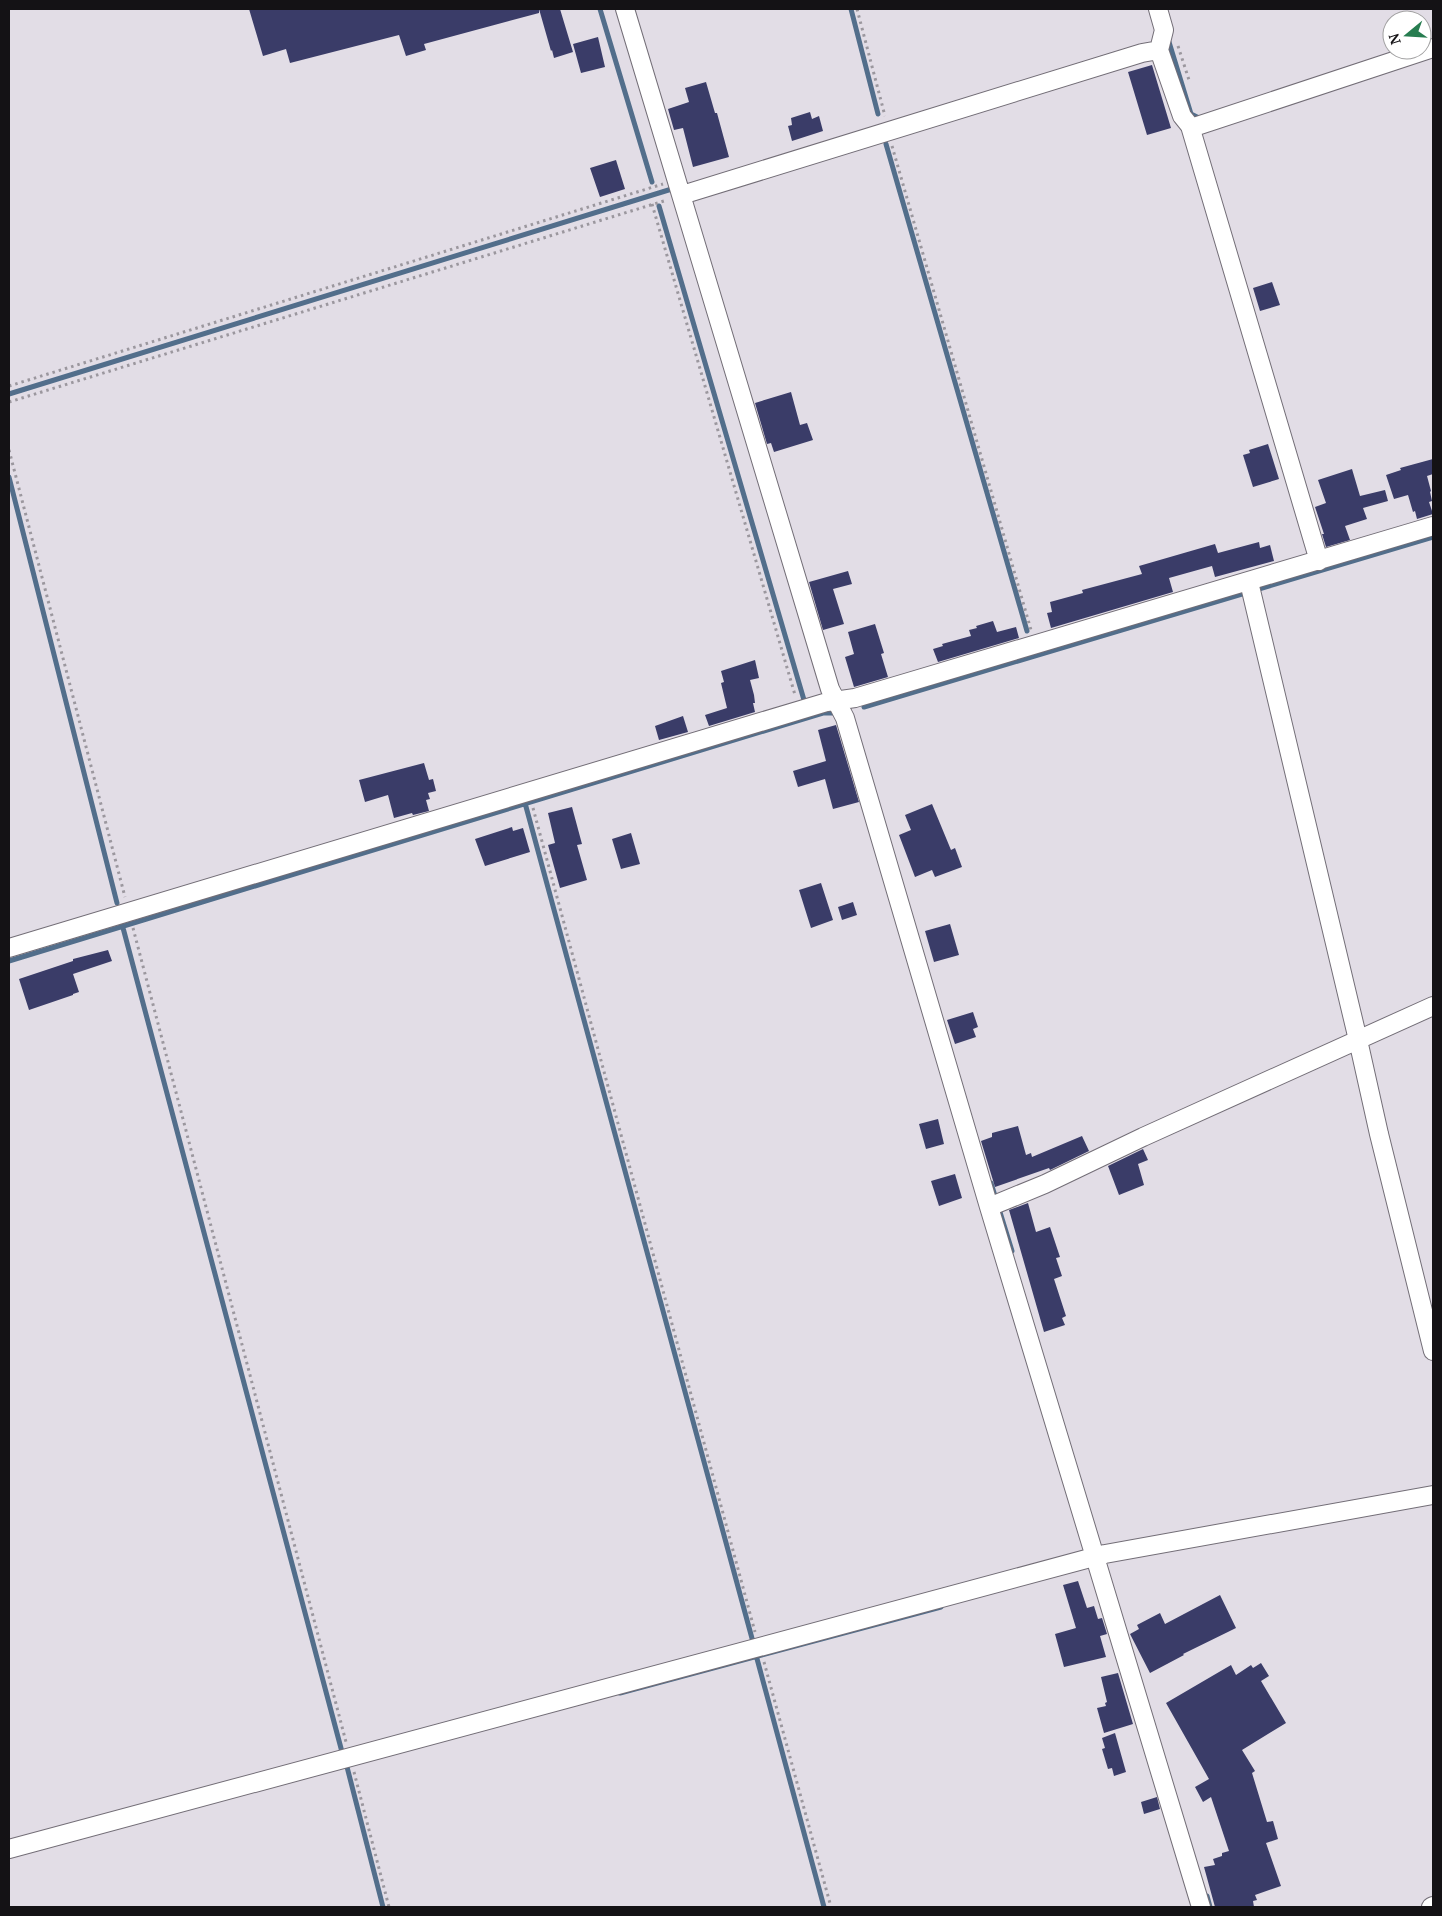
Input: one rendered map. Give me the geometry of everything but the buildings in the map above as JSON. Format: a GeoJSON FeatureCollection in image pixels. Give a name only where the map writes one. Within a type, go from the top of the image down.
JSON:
{"type":"FeatureCollection","features":[{"type":"Feature","properties":{"kind":"street"},"geometry":{"type":"LineString","coordinates":[[625,9],[830,689],[845,718],[994,1205],[1201,1907]]}},
{"type":"Feature","properties":{"kind":"street"},"geometry":{"type":"LineString","coordinates":[[1158,9],[1161,41],[1182,116],[1190,126],[1319,561]]}},
{"type":"Feature","properties":{"kind":"street"},"geometry":{"type":"LineString","coordinates":[[679,187],[888,132],[1142,53],[1161,41]]}},
{"type":"Feature","properties":{"kind":"street"},"geometry":{"type":"LineString","coordinates":[[1190,126],[1194,127],[1433,48]]}},
{"type":"Feature","properties":{"kind":"street"},"geometry":{"type":"LineString","coordinates":[[9,948],[131,920],[800,710],[827,702],[855,698],[1036,645],[1250,588],[1319,561],[1433,526]]}},
{"type":"Feature","properties":{"kind":"street"},"geometry":{"type":"LineString","coordinates":[[1250,588],[1379,1134],[1433,1351]]}},
{"type":"Feature","properties":{"kind":"street"},"geometry":{"type":"LineString","coordinates":[[994,1205],[1433,1006]]}},
{"type":"Feature","properties":{"kind":"street"},"geometry":{"type":"LineString","coordinates":[[9,1849],[352,1763],[762,1654],[1099,1559],[1433,1495]]}},
{"type":"Feature","properties":{"kind":"path"},"geometry":{"type":"LineString","coordinates":[[857,9],[885,116],[894,113]]}},
{"type":"Feature","properties":{"kind":"path"},"geometry":{"type":"LineString","coordinates":[[1161,41],[1173,32],[1191,85]]}},
{"type":"Feature","properties":{"kind":"path"},"geometry":{"type":"LineString","coordinates":[[888,132],[1036,645]]}},
{"type":"Feature","properties":{"kind":"path"},"geometry":{"type":"LineString","coordinates":[[9,402],[652,204],[679,187]]}},
{"type":"Feature","properties":{"kind":"path"},"geometry":{"type":"LineString","coordinates":[[9,386],[679,187]]}},
{"type":"Feature","properties":{"kind":"path"},"geometry":{"type":"LineString","coordinates":[[652,204],[800,710]]}},
{"type":"Feature","properties":{"kind":"path"},"geometry":{"type":"LineString","coordinates":[[9,450],[389,1907]]}},
{"type":"Feature","properties":{"kind":"path"},"geometry":{"type":"LineString","coordinates":[[533,807],[832,1907]]}},
{"type":"Feature","properties":{"kind":"waterway"},"geometry":{"type":"LineString","coordinates":[[600,9],[652,182]]}},
{"type":"Feature","properties":{"kind":"waterway"},"geometry":{"type":"LineString","coordinates":[[851,9],[878,114]]}},
{"type":"Feature","properties":{"kind":"waterway"},"geometry":{"type":"LineString","coordinates":[[1164,43],[1169,42],[1191,114],[1199,118],[1202,117]]}},
{"type":"Feature","properties":{"kind":"waterway"},"geometry":{"type":"LineString","coordinates":[[886,144],[1027,631]]}},
{"type":"Feature","properties":{"kind":"waterway"},"geometry":{"type":"LineString","coordinates":[[9,394],[675,188]]}},
{"type":"Feature","properties":{"kind":"waterway"},"geometry":{"type":"LineString","coordinates":[[659,206],[804,700]]}},
{"type":"Feature","properties":{"kind":"waterway"},"geometry":{"type":"LineString","coordinates":[[9,477],[117,903]]}},
{"type":"Feature","properties":{"kind":"waterway"},"geometry":{"type":"LineString","coordinates":[[864,707],[1433,537]]}},
{"type":"Feature","properties":{"kind":"waterway"},"geometry":{"type":"LineString","coordinates":[[9,961],[823,713],[835,713]]}},
{"type":"Feature","properties":{"kind":"waterway"},"geometry":{"type":"LineString","coordinates":[[525,803],[753,1642]]}},
{"type":"Feature","properties":{"kind":"waterway"},"geometry":{"type":"LineString","coordinates":[[122,924],[342,1752]]}},
{"type":"Feature","properties":{"kind":"waterway"},"geometry":{"type":"LineString","coordinates":[[991,1183],[1012,1251]]}},
{"type":"Feature","properties":{"kind":"waterway"},"geometry":{"type":"LineString","coordinates":[[620,1693],[941,1607]]}},
{"type":"Feature","properties":{"kind":"waterway"},"geometry":{"type":"LineString","coordinates":[[756,1655],[824,1907]]}},
{"type":"Feature","properties":{"kind":"waterway"},"geometry":{"type":"LineString","coordinates":[[346,1763],[383,1907]]}},
{"type":"Feature","properties":{"kind":"waterway"},"geometry":{"type":"LineString","coordinates":[[1207,1896],[1210,1907]]}}]}
